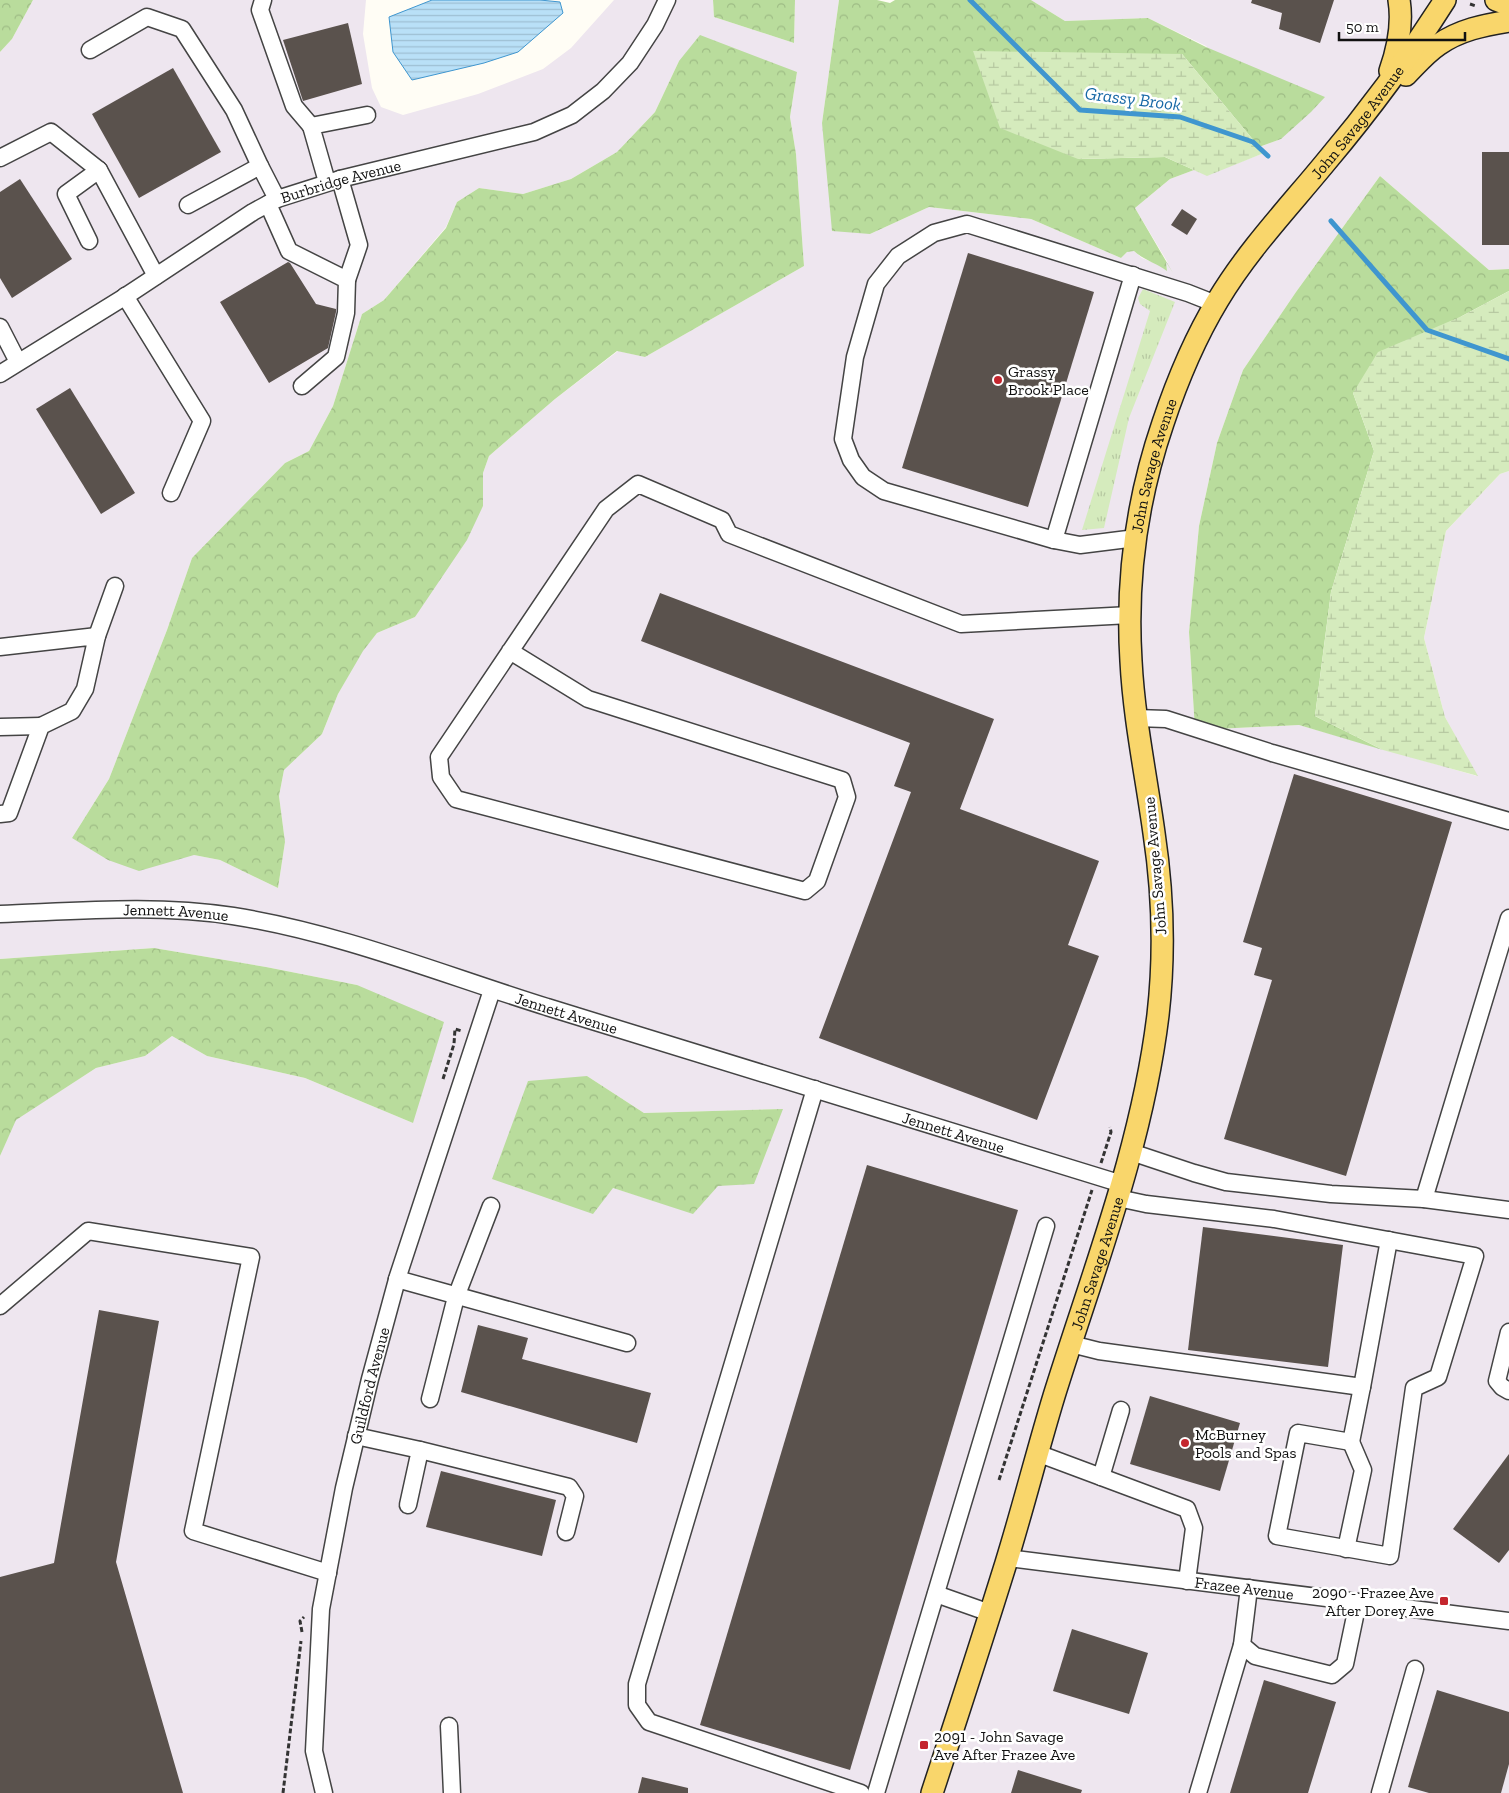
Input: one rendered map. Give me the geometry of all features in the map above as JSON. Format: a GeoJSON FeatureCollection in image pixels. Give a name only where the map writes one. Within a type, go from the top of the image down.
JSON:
{"type":"FeatureCollection","features":[{"type":"Feature","properties":{"kind":"main road"},"geometry":{"type":"LineString","coordinates":[[1367,111],[1385,80],[1394,59],[1400,24],[1399,0]]}},
{"type":"Feature","properties":{"kind":"main road","name":"John Savage Avenue"},"geometry":{"type":"LineString","coordinates":[[932,1793],[1008,1558],[1037,1453],[1120,1191],[1143,1105],[1154,1046],[1161,985],[1161,896],[1136,718],[1130,659],[1130,615],[1136,538],[1147,478],[1164,420],[1185,365],[1216,304],[1269,229],[1367,111],[1445,0]]}},
{"type":"Feature","properties":{"kind":"main road"},"geometry":{"type":"LineString","coordinates":[[1496,0],[1509,6]]}},
{"type":"Feature","properties":{"kind":"main road"},"geometry":{"type":"LineString","coordinates":[[1367,111],[1437,45],[1460,32],[1485,25],[1509,22]]}},
{"type":"Feature","properties":{"kind":"street"},"geometry":{"type":"LineString","coordinates":[[263,0],[260,10],[294,106],[311,126],[358,245],[347,280],[346,314],[336,357],[302,386]]}},
{"type":"Feature","properties":{"kind":"street","name":"Burbridge Avenue"},"geometry":{"type":"LineString","coordinates":[[0,374],[125,296],[253,212],[273,202],[333,180],[534,132],[572,114],[604,91],[630,63],[655,25],[667,0]]}},
{"type":"Feature","properties":{"kind":"street"},"geometry":{"type":"LineString","coordinates":[[90,50],[147,17],[182,29],[234,110],[260,166],[289,251],[347,280]]}},
{"type":"Feature","properties":{"kind":"street"},"geometry":{"type":"LineString","coordinates":[[311,126],[367,115]]}},
{"type":"Feature","properties":{"kind":"street"},"geometry":{"type":"LineString","coordinates":[[0,158],[51,132],[99,170],[156,276]]}},
{"type":"Feature","properties":{"kind":"street"},"geometry":{"type":"LineString","coordinates":[[188,205],[260,166]]}},
{"type":"Feature","properties":{"kind":"street"},"geometry":{"type":"LineString","coordinates":[[89,241],[66,194],[99,170]]}},
{"type":"Feature","properties":{"kind":"street"},"geometry":{"type":"LineString","coordinates":[[1136,538],[1080,545],[1054,540],[884,491],[863,477],[851,460],[843,439],[856,357],[876,284],[898,256],[934,233],[967,224],[1133,275],[1216,304]]}},
{"type":"Feature","properties":{"kind":"street"},"geometry":{"type":"LineString","coordinates":[[1054,540],[1133,275]]}},
{"type":"Feature","properties":{"kind":"street"},"geometry":{"type":"LineString","coordinates":[[125,296],[202,421],[171,493]]}},
{"type":"Feature","properties":{"kind":"street"},"geometry":{"type":"LineString","coordinates":[[0,327],[18,362]]}},
{"type":"Feature","properties":{"kind":"street"},"geometry":{"type":"LineString","coordinates":[[510,651],[588,700],[842,780],[847,797],[818,881],[805,891],[456,799],[441,777],[439,757],[510,651],[606,509],[638,484],[722,520],[729,534],[961,624],[1130,615]]}},
{"type":"Feature","properties":{"kind":"street"},"geometry":{"type":"LineString","coordinates":[[0,727],[41,726],[72,711],[85,689],[97,636],[115,586]]}},
{"type":"Feature","properties":{"kind":"street"},"geometry":{"type":"LineString","coordinates":[[0,647],[97,636]]}},
{"type":"Feature","properties":{"kind":"street"},"geometry":{"type":"LineString","coordinates":[[1136,718],[1166,719],[1272,753],[1509,821]]}},
{"type":"Feature","properties":{"kind":"street"},"geometry":{"type":"LineString","coordinates":[[0,814],[9,813],[41,726]]}},
{"type":"Feature","properties":{"kind":"street","name":"Jennett Avenue"},"geometry":{"type":"LineString","coordinates":[[0,914],[156,909],[231,916],[277,925],[346,942],[492,990],[1097,1176],[1120,1191],[1146,1204],[1274,1219],[1475,1256],[1438,1377],[1414,1388],[1390,1556],[1346,1549]]}},
{"type":"Feature","properties":{"kind":"street"},"geometry":{"type":"LineString","coordinates":[[1424,1199],[1509,918]]}},
{"type":"Feature","properties":{"kind":"street","name":"Guildford Avenue"},"geometry":{"type":"LineString","coordinates":[[324,1793],[314,1751],[321,1609],[344,1488],[370,1379],[397,1279],[492,990]]}},
{"type":"Feature","properties":{"kind":"street"},"geometry":{"type":"LineString","coordinates":[[815,1089],[638,1684],[637,1704],[649,1722],[862,1793]]}},
{"type":"Feature","properties":{"kind":"street"},"geometry":{"type":"LineString","coordinates":[[1131,1152],[1226,1182],[1331,1194],[1424,1199],[1509,1210]]}},
{"type":"Feature","properties":{"kind":"street"},"geometry":{"type":"LineString","coordinates":[[430,1399],[456,1297],[491,1206]]}},
{"type":"Feature","properties":{"kind":"street"},"geometry":{"type":"LineString","coordinates":[[876,1793],[1046,1226]]}},
{"type":"Feature","properties":{"kind":"street"},"geometry":{"type":"LineString","coordinates":[[0,1306],[88,1231],[251,1258],[193,1531],[328,1573]]}},
{"type":"Feature","properties":{"kind":"street"},"geometry":{"type":"LineString","coordinates":[[1351,1442],[1298,1433],[1277,1536],[1346,1549],[1363,1470],[1351,1442],[1389,1240]]}},
{"type":"Feature","properties":{"kind":"street"},"geometry":{"type":"LineString","coordinates":[[397,1279],[456,1297],[627,1343]]}},
{"type":"Feature","properties":{"kind":"street"},"geometry":{"type":"LineString","coordinates":[[1509,1332],[1497,1381],[1502,1388],[1509,1391]]}},
{"type":"Feature","properties":{"kind":"street"},"geometry":{"type":"LineString","coordinates":[[1071,1344],[1108,1353],[1362,1387]]}},
{"type":"Feature","properties":{"kind":"street"},"geometry":{"type":"LineString","coordinates":[[1101,1477],[1121,1410]]}},
{"type":"Feature","properties":{"kind":"street"},"geometry":{"type":"LineString","coordinates":[[356,1436],[569,1487],[575,1496],[566,1532]]}},
{"type":"Feature","properties":{"kind":"street"},"geometry":{"type":"LineString","coordinates":[[408,1505],[420,1450]]}},
{"type":"Feature","properties":{"kind":"street"},"geometry":{"type":"LineString","coordinates":[[1037,1453],[1187,1509],[1194,1528],[1187,1580]]}},
{"type":"Feature","properties":{"kind":"street","name":"Frazee Avenue"},"geometry":{"type":"LineString","coordinates":[[1008,1558],[1509,1621]]}},
{"type":"Feature","properties":{"kind":"street"},"geometry":{"type":"LineString","coordinates":[[1198,1793],[1242,1645],[1248,1588]]}},
{"type":"Feature","properties":{"kind":"street"},"geometry":{"type":"LineString","coordinates":[[936,1594],[990,1612]]}},
{"type":"Feature","properties":{"kind":"street"},"geometry":{"type":"LineString","coordinates":[[1242,1645],[1255,1656],[1332,1675],[1345,1664],[1358,1602]]}},
{"type":"Feature","properties":{"kind":"street"},"geometry":{"type":"LineString","coordinates":[[1380,1793],[1415,1669]]}},
{"type":"Feature","properties":{"kind":"street"},"geometry":{"type":"LineString","coordinates":[[449,1726],[452,1793]]}},
{"type":"Feature","properties":{"kind":"path"},"geometry":{"type":"LineString","coordinates":[[1470,4],[1476,6]]}},
{"type":"Feature","properties":{"kind":"path"},"geometry":{"type":"LineString","coordinates":[[998,1480],[1111,1132],[1110,1127]]}},
{"type":"Feature","properties":{"kind":"shaded area"},"geometry":{"type":"Polygon","coordinates":[[[33,0],[366,0],[363,34],[372,88],[381,107],[403,115],[478,94],[543,69],[571,48],[614,0],[713,0],[714,17],[794,43],[795,0],[839,0],[822,123],[870,234],[929,207],[1031,219],[1121,258],[1127,252],[1134,251],[1142,258],[1167,270],[1165,261],[1168,263],[1135,208],[1170,179],[1194,170],[1207,175],[1264,153],[1259,147],[1281,139],[1206,46],[1148,18],[1065,21],[1031,0],[1509,0],[1509,269],[1489,270],[1380,176],[1296,292],[1243,370],[1217,443],[1199,526],[1189,632],[1195,730],[1299,725],[1477,776],[1445,717],[1424,638],[1446,531],[1500,474],[1509,471],[1509,1793],[0,1793],[0,1156],[15,1120],[96,1068],[145,1056],[172,1036],[207,1056],[305,1078],[413,1123],[357,985],[154,948],[0,959],[0,52],[12,39],[33,0]],[[679,61],[655,112],[617,152],[571,179],[523,194],[479,188],[457,202],[446,227],[384,300],[362,314],[333,406],[309,451],[285,463],[192,558],[167,630],[109,779],[72,838],[220,860],[278,888],[285,842],[279,796],[284,770],[322,734],[338,694],[362,651],[377,633],[415,617],[483,506],[483,473],[489,456],[555,399],[618,351],[645,357],[804,266],[796,154],[790,117],[797,72],[679,61]],[[587,1076],[613,1188],[693,1213],[782,1109],[644,1113],[587,1076]]]}},
{"type":"Feature","properties":{"kind":"green space"},"geometry":{"type":"Polygon","coordinates":[[[0,0],[33,0],[12,39],[0,52],[0,0]]]}},
{"type":"Feature","properties":{"kind":"green space"},"geometry":{"type":"Polygon","coordinates":[[[713,0],[795,0],[794,43],[714,17],[713,0]]]}},
{"type":"Feature","properties":{"kind":"green space"},"geometry":{"type":"Polygon","coordinates":[[[839,0],[877,0],[890,3],[895,0],[1031,0],[1065,21],[1148,18],[1206,47],[1325,97],[1281,139],[1259,147],[1182,54],[1078,159],[1165,157],[1194,170],[1170,179],[1135,208],[1173,273],[1166,262],[1167,271],[1134,251],[1127,252],[1121,258],[1031,219],[929,207],[870,234],[832,231],[822,123],[839,0]]]}},
{"type":"Feature","properties":{"kind":"green space"},"geometry":{"type":"Polygon","coordinates":[[[700,35],[797,72],[790,117],[796,154],[804,266],[645,357],[617,351],[555,399],[489,456],[483,473],[483,506],[467,540],[415,617],[377,633],[363,651],[338,694],[322,734],[284,770],[279,796],[285,842],[278,888],[220,860],[194,855],[139,871],[108,860],[72,838],[109,779],[167,630],[192,558],[285,463],[309,451],[333,406],[362,314],[384,300],[446,228],[457,202],[479,188],[523,194],[571,179],[617,152],[655,112],[679,61],[700,35]]]}},
{"type":"Feature","properties":{"kind":"green space"},"geometry":{"type":"Polygon","coordinates":[[[973,51],[1182,54],[1264,153],[1207,176],[1165,157],[1078,159],[1000,128],[973,51]]]}},
{"type":"Feature","properties":{"kind":"green space"},"geometry":{"type":"Polygon","coordinates":[[[1380,176],[1489,270],[1509,269],[1509,291],[1462,316],[1353,393],[1374,451],[1331,592],[1315,716],[1383,750],[1299,725],[1195,730],[1189,632],[1199,526],[1217,443],[1243,370],[1296,292],[1380,176]]]}},
{"type":"Feature","properties":{"kind":"green space"},"geometry":{"type":"Polygon","coordinates":[[[1143,289],[1175,302],[1129,418],[1104,528],[1082,530],[1150,311],[1140,304],[1138,298],[1143,289]]]}},
{"type":"Feature","properties":{"kind":"green space"},"geometry":{"type":"Polygon","coordinates":[[[1509,291],[1509,471],[1500,474],[1446,531],[1424,638],[1445,717],[1478,776],[1383,750],[1315,716],[1331,592],[1374,451],[1353,393],[1378,352],[1462,316],[1509,291]]]}},
{"type":"Feature","properties":{"kind":"green space"},"geometry":{"type":"Polygon","coordinates":[[[154,948],[357,985],[444,1022],[413,1123],[305,1078],[207,1056],[172,1036],[145,1056],[96,1068],[16,1120],[0,1156],[0,959],[154,948]]]}},
{"type":"Feature","properties":{"kind":"green space"},"geometry":{"type":"Polygon","coordinates":[[[587,1076],[644,1113],[783,1109],[754,1184],[718,1186],[693,1214],[613,1188],[593,1214],[492,1179],[528,1081],[587,1076]]]}},
{"type":"Feature","properties":{"kind":"water"},"geometry":{"type":"Polygon","coordinates":[[[432,0],[540,0],[560,2],[563,13],[518,52],[484,63],[412,80],[393,52],[389,17],[432,0]]]}},
{"type":"Feature","properties":{"kind":"building"},"geometry":{"type":"Polygon","coordinates":[[[1252,0],[1334,0],[1320,43],[1279,29],[1282,13],[1251,3],[1252,0]]]}},
{"type":"Feature","properties":{"kind":"building"},"geometry":{"type":"Polygon","coordinates":[[[348,23],[362,84],[303,101],[283,40],[348,23]]]}},
{"type":"Feature","properties":{"kind":"building"},"geometry":{"type":"Polygon","coordinates":[[[173,68],[221,152],[139,198],[92,114],[173,68]]]}},
{"type":"Feature","properties":{"kind":"building"},"geometry":{"type":"Polygon","coordinates":[[[1482,152],[1509,152],[1509,245],[1482,245],[1482,152]]]}},
{"type":"Feature","properties":{"kind":"building"},"geometry":{"type":"Polygon","coordinates":[[[20,179],[72,259],[12,298],[0,278],[0,192],[20,179]]]}},
{"type":"Feature","properties":{"kind":"building"},"geometry":{"type":"Polygon","coordinates":[[[1182,209],[1197,219],[1187,235],[1171,225],[1182,209]]]}},
{"type":"Feature","properties":{"kind":"building","name":"Grassy Brook Place"},"geometry":{"type":"Polygon","coordinates":[[[968,253],[1094,292],[1028,507],[902,468],[968,253]]]}},
{"type":"Feature","properties":{"kind":"building"},"geometry":{"type":"Polygon","coordinates":[[[288,262],[316,304],[336,309],[336,312],[328,348],[269,383],[220,302],[288,262]]]}},
{"type":"Feature","properties":{"kind":"building"},"geometry":{"type":"Polygon","coordinates":[[[70,388],[135,493],[101,514],[36,409],[70,388]]]}},
{"type":"Feature","properties":{"kind":"building"},"geometry":{"type":"Polygon","coordinates":[[[660,593],[994,719],[960,809],[1099,861],[1068,945],[1099,956],[1037,1120],[819,1038],[911,792],[894,786],[910,743],[641,641],[660,593]]]}},
{"type":"Feature","properties":{"kind":"building"},"geometry":{"type":"Polygon","coordinates":[[[1294,774],[1452,822],[1346,1176],[1224,1139],[1272,980],[1254,975],[1262,948],[1243,942],[1294,774]]]}},
{"type":"Feature","properties":{"kind":"building"},"geometry":{"type":"Polygon","coordinates":[[[867,1165],[1018,1210],[850,1770],[700,1725],[867,1165]]]}},
{"type":"Feature","properties":{"kind":"building"},"geometry":{"type":"Polygon","coordinates":[[[1203,1227],[1343,1245],[1328,1367],[1188,1350],[1203,1227]]]}},
{"type":"Feature","properties":{"kind":"building"},"geometry":{"type":"Polygon","coordinates":[[[99,1310],[159,1321],[116,1562],[183,1793],[0,1793],[0,1577],[54,1563],[99,1310]]]}},
{"type":"Feature","properties":{"kind":"building"},"geometry":{"type":"Polygon","coordinates":[[[478,1325],[528,1338],[522,1359],[651,1393],[637,1443],[461,1392],[478,1325]]]}},
{"type":"Feature","properties":{"kind":"building","name":"McBurney Pools and Spas"},"geometry":{"type":"Polygon","coordinates":[[[1150,1396],[1240,1423],[1220,1491],[1130,1464],[1150,1396]]]}},
{"type":"Feature","properties":{"kind":"building"},"geometry":{"type":"Polygon","coordinates":[[[1509,1454],[1509,1550],[1499,1563],[1453,1529],[1509,1454]]]}},
{"type":"Feature","properties":{"kind":"building"},"geometry":{"type":"Polygon","coordinates":[[[441,1471],[556,1500],[542,1556],[426,1527],[441,1471]]]}},
{"type":"Feature","properties":{"kind":"building"},"geometry":{"type":"Polygon","coordinates":[[[1072,1629],[1148,1653],[1129,1714],[1053,1691],[1072,1629]]]}},
{"type":"Feature","properties":{"kind":"building"},"geometry":{"type":"Polygon","coordinates":[[[1264,1680],[1336,1702],[1308,1793],[1230,1793],[1264,1680]]]}},
{"type":"Feature","properties":{"kind":"building"},"geometry":{"type":"Polygon","coordinates":[[[1437,1690],[1509,1712],[1509,1764],[1501,1793],[1429,1793],[1408,1787],[1437,1690]]]}},
{"type":"Feature","properties":{"kind":"building"},"geometry":{"type":"Polygon","coordinates":[[[1018,1770],[1082,1790],[1081,1793],[1011,1793],[1018,1770]]]}},
{"type":"Feature","properties":{"kind":"building"},"geometry":{"type":"Polygon","coordinates":[[[642,1777],[688,1788],[688,1793],[638,1793],[642,1777]]]}},
{"type":"Feature","properties":{"kind":"waterway","name":"Grassy Brook"},"geometry":{"type":"LineString","coordinates":[[970,0],[1080,110],[1180,117],[1253,142],[1268,156]]}},
{"type":"Feature","properties":{"kind":"waterway","name":"Grassy Brook"},"geometry":{"type":"LineString","coordinates":[[1331,221],[1427,330],[1509,359]]}},
{"type":"Feature","properties":{"kind":"place","name":"Grassy Brook Place"},"geometry":{"type":"Point","coordinates":[998,380]}},
{"type":"Feature","properties":{"kind":"place","name":"McBurney Pools and Spas"},"geometry":{"type":"Point","coordinates":[1185,1443]}},
{"type":"Feature","properties":{"kind":"place","name":"2090 - Frazee Ave After Dorey Ave"},"geometry":{"type":"Point","coordinates":[1444,1601]}},
{"type":"Feature","properties":{"kind":"place","name":"2091 - John Savage Ave After Frazee Ave"},"geometry":{"type":"Point","coordinates":[924,1745]}}]}
